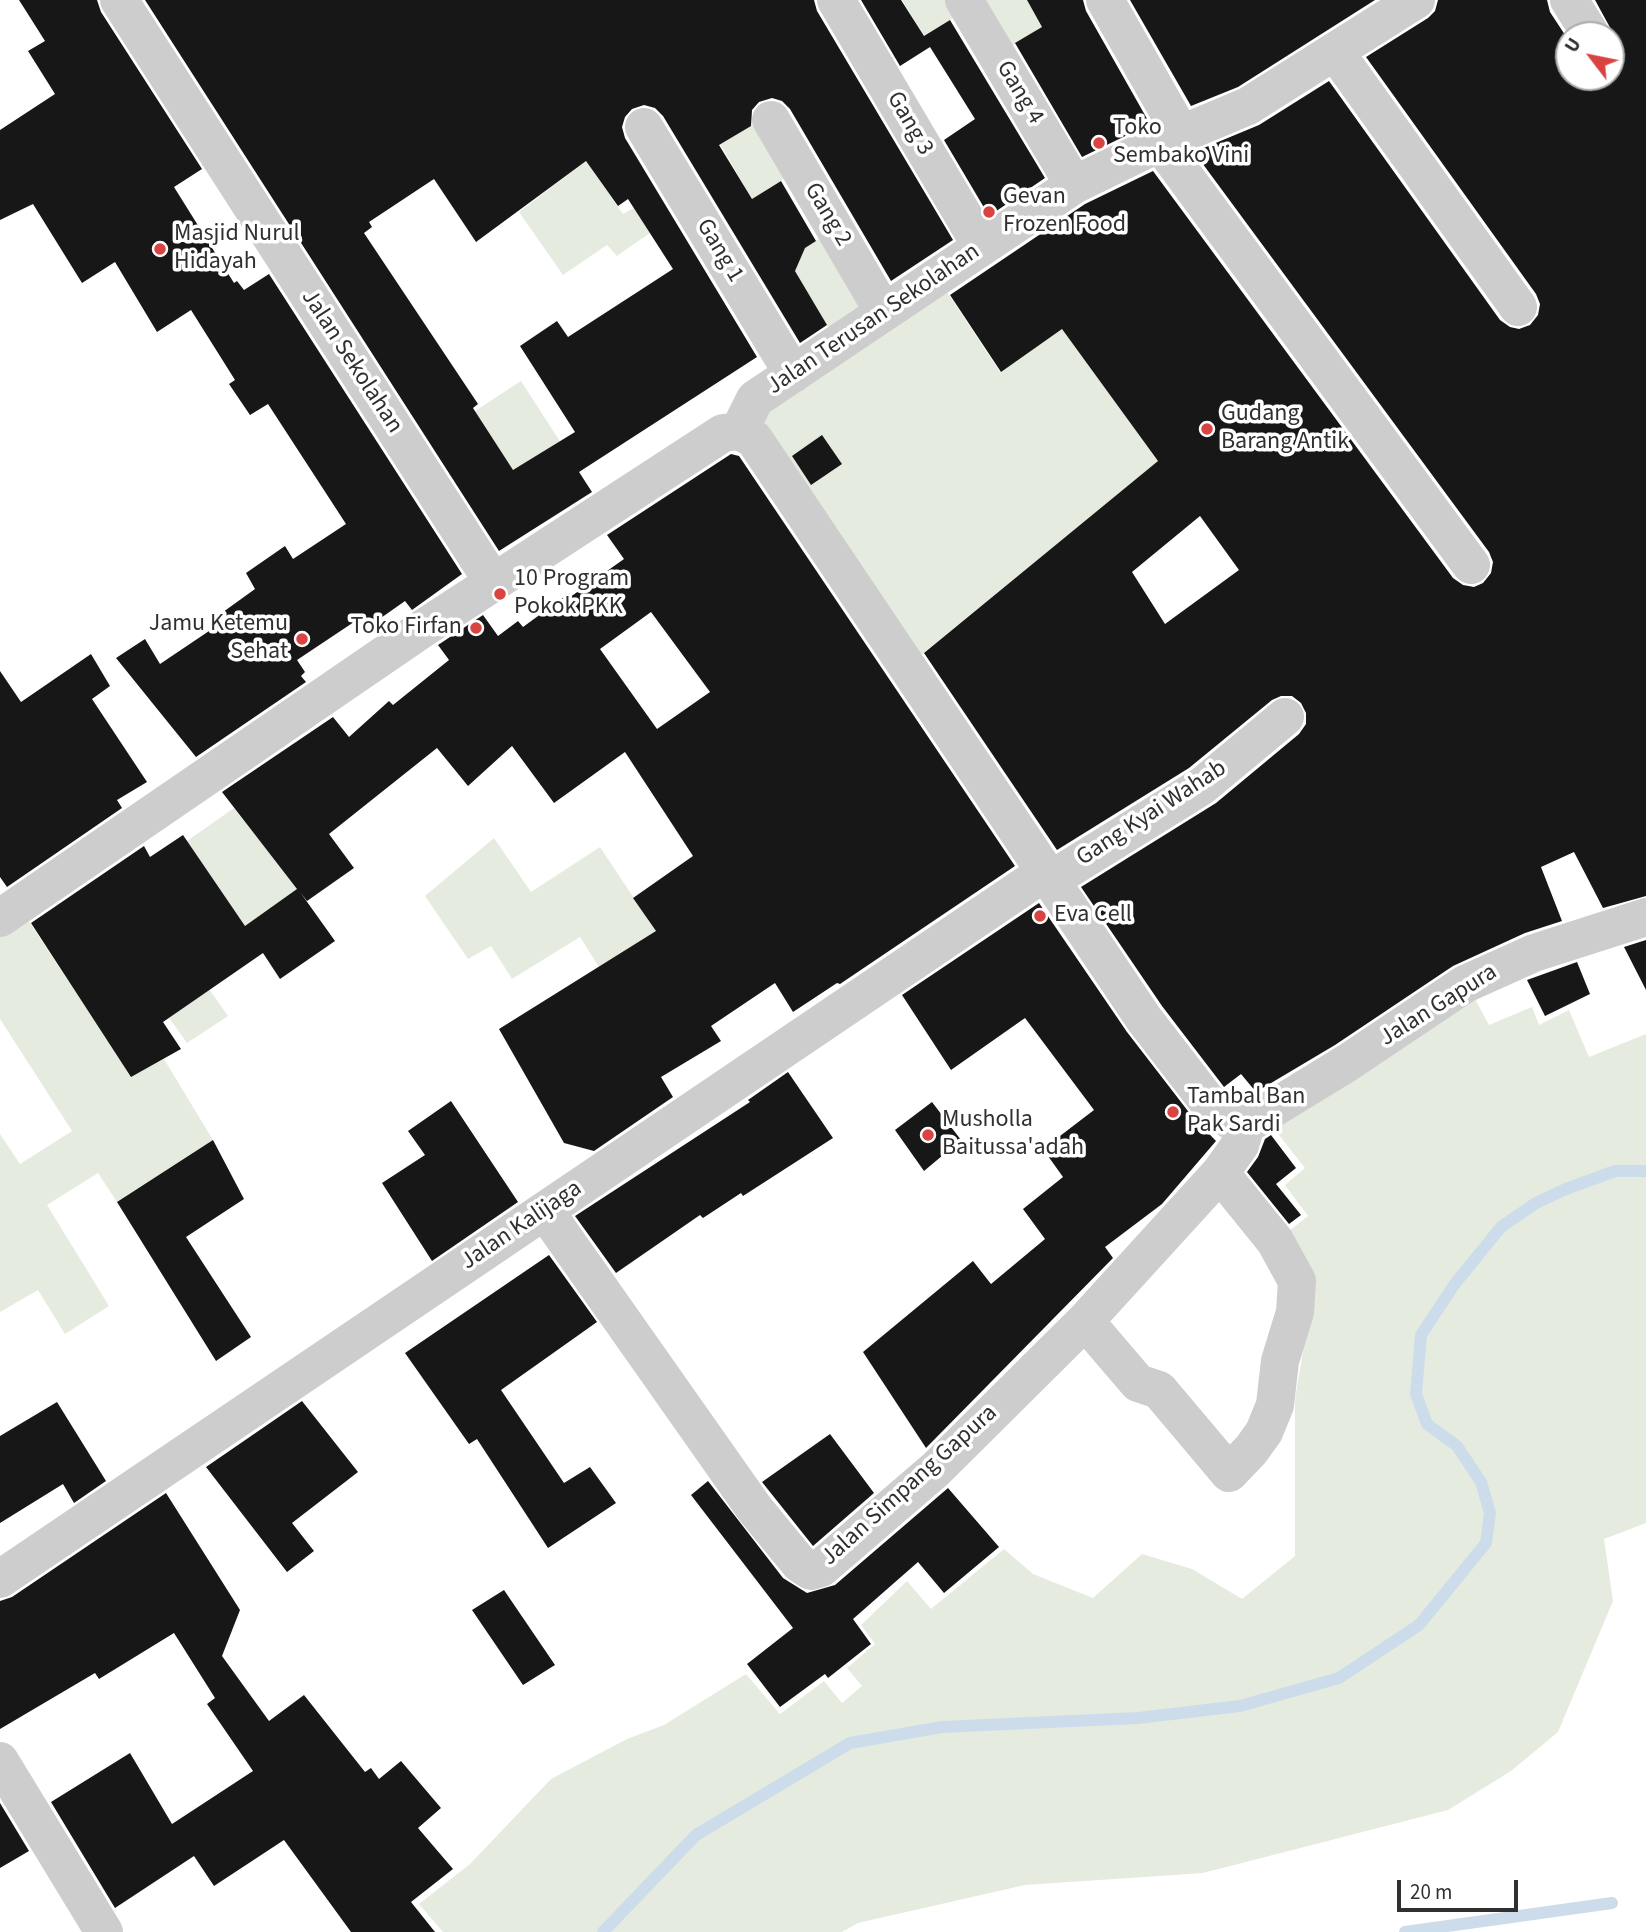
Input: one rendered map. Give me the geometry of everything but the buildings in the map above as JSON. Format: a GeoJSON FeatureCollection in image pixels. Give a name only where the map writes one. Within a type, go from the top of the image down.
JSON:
{"type":"FeatureCollection","features":[{"type":"Feature","properties":{"kind":"street","name":"Jalan Sekolahan"},"geometry":{"type":"LineString","coordinates":[[119,0],[493,582]]}},
{"type":"Feature","properties":{"kind":"street","name":"Gang 3"},"geometry":{"type":"LineString","coordinates":[[836,0],[982,247]]}},
{"type":"Feature","properties":{"kind":"street","name":"Gang 4"},"geometry":{"type":"LineString","coordinates":[[964,0],[1084,180]]}},
{"type":"Feature","properties":{"kind":"street"},"geometry":{"type":"LineString","coordinates":[[1105,0],[1171,139],[1471,565]]}},
{"type":"Feature","properties":{"kind":"street","name":"Jalan Terusan Sekolahan"},"geometry":{"type":"LineString","coordinates":[[739,432],[755,399],[883,311],[1084,180],[1248,106],[1336,53],[1416,0]]}},
{"type":"Feature","properties":{"kind":"street"},"geometry":{"type":"LineString","coordinates":[[1569,0],[1582,21]]}},
{"type":"Feature","properties":{"kind":"street"},"geometry":{"type":"LineString","coordinates":[[1336,53],[1518,307]]}},
{"type":"Feature","properties":{"kind":"street","name":"Gang 2"},"geometry":{"type":"LineString","coordinates":[[771,120],[883,311]]}},
{"type":"Feature","properties":{"kind":"street","name":"Gang 1"},"geometry":{"type":"LineString","coordinates":[[645,127],[793,374]]}},
{"type":"Feature","properties":{"kind":"street"},"geometry":{"type":"LineString","coordinates":[[0,918],[321,695],[723,433],[739,432],[754,439],[1046,877],[1198,1091],[1230,1120],[1246,1125]]}},
{"type":"Feature","properties":{"kind":"street","name":"Gang Kyai Wahab"},"geometry":{"type":"LineString","coordinates":[[1046,877],[1202,786],[1285,717]]}},
{"type":"Feature","properties":{"kind":"street","name":"Jalan Kalijaga"},"geometry":{"type":"LineString","coordinates":[[0,1579],[1046,877]]}},
{"type":"Feature","properties":{"kind":"street","name":"Jalan Gapura"},"geometry":{"type":"LineString","coordinates":[[1246,1125],[1347,1063],[1465,984],[1534,953],[1646,917]]}},
{"type":"Feature","properties":{"kind":"street","name":"Jalan Simpang Gapura"},"geometry":{"type":"LineString","coordinates":[[545,1211],[754,1508],[800,1564],[811,1571],[821,1568],[936,1469],[1085,1321],[1220,1173],[1240,1145],[1246,1125]]}},
{"type":"Feature","properties":{"kind":"street"},"geometry":{"type":"LineString","coordinates":[[1085,1321],[1138,1383],[1158,1390],[1229,1473],[1251,1450],[1264,1432],[1275,1405],[1280,1361],[1295,1312],[1297,1281],[1275,1241],[1220,1173]]}},
{"type":"Feature","properties":{"kind":"street"},"geometry":{"type":"LineString","coordinates":[[0,1760],[104,1932]]}},
{"type":"Feature","properties":{"kind":"shaded area"},"geometry":{"type":"Polygon","coordinates":[[[902,0],[953,0],[958,15],[924,36],[902,0]]]}},
{"type":"Feature","properties":{"kind":"shaded area"},"geometry":{"type":"Polygon","coordinates":[[[971,0],[1027,0],[1042,27],[1002,52],[971,0]]]}},
{"type":"Feature","properties":{"kind":"shaded area"},"geometry":{"type":"Polygon","coordinates":[[[762,119],[793,173],[752,199],[720,144],[762,119]]]}},
{"type":"Feature","properties":{"kind":"shaded area"},"geometry":{"type":"Polygon","coordinates":[[[586,161],[623,214],[634,208],[650,233],[617,256],[607,245],[563,275],[519,212],[586,161]]]}},
{"type":"Feature","properties":{"kind":"shaded area"},"geometry":{"type":"Polygon","coordinates":[[[828,233],[867,302],[832,334],[788,259],[828,233]]]}},
{"type":"Feature","properties":{"kind":"shaded area"},"geometry":{"type":"Polygon","coordinates":[[[943,286],[1000,372],[1062,329],[1158,461],[921,655],[757,415],[943,286]]]}},
{"type":"Feature","properties":{"kind":"shaded area"},"geometry":{"type":"Polygon","coordinates":[[[521,381],[583,477],[561,490],[571,506],[545,522],[475,411],[521,381]]]}},
{"type":"Feature","properties":{"kind":"shaded area"},"geometry":{"type":"Polygon","coordinates":[[[234,808],[297,889],[305,931],[266,957],[187,841],[234,808]]]}},
{"type":"Feature","properties":{"kind":"shaded area"},"geometry":{"type":"Polygon","coordinates":[[[494,838],[531,892],[600,847],[663,942],[599,967],[580,937],[512,979],[491,946],[468,959],[425,896],[494,838]]]}},
{"type":"Feature","properties":{"kind":"shaded area"},"geometry":{"type":"Polygon","coordinates":[[[26,917],[131,1076],[164,1059],[213,1140],[117,1202],[98,1173],[47,1205],[109,1306],[65,1334],[38,1290],[0,1312],[0,1134],[20,1164],[72,1131],[0,1019],[0,935],[26,917]]]}},
{"type":"Feature","properties":{"kind":"shaded area"},"geometry":{"type":"Polygon","coordinates":[[[185,955],[228,1016],[187,1043],[135,970],[185,955]]]}},
{"type":"Feature","properties":{"kind":"shaded area"},"geometry":{"type":"Polygon","coordinates":[[[1475,999],[1489,1025],[1532,1007],[1539,1025],[1569,1010],[1589,1057],[1646,1034],[1646,1523],[1604,1539],[1613,1601],[1558,1732],[1511,1771],[1448,1810],[1203,1873],[1025,1885],[858,1923],[842,1932],[443,1932],[419,1904],[470,1864],[551,1779],[627,1739],[664,1725],[746,1674],[780,1714],[824,1681],[842,1703],[862,1686],[847,1668],[875,1644],[861,1625],[907,1581],[931,1609],[1004,1549],[1033,1574],[1093,1598],[1142,1554],[1192,1569],[1242,1599],[1295,1556],[1295,1400],[1308,1320],[1280,1238],[1308,1216],[1285,1185],[1305,1168],[1275,1130],[1475,999]]]}},
{"type":"Feature","properties":{"kind":"waterway"},"geometry":{"type":"LineString","coordinates":[[603,1932],[696,1835],[850,1743],[942,1727],[1138,1718],[1240,1706],[1339,1678],[1419,1625],[1486,1543],[1490,1513],[1481,1482],[1457,1446],[1427,1424],[1416,1394],[1421,1335],[1454,1285],[1501,1227],[1536,1203],[1566,1189],[1615,1171],[1646,1171]]}},
{"type":"Feature","properties":{"kind":"waterway"},"geometry":{"type":"LineString","coordinates":[[1405,1932],[1612,1903]]}},
{"type":"Feature","properties":{"kind":"place","name":"Toko Sembako Vini"},"geometry":{"type":"Point","coordinates":[1099,143]}},
{"type":"Feature","properties":{"kind":"place","name":"Gevan Frozen Food"},"geometry":{"type":"Point","coordinates":[989,212]}},
{"type":"Feature","properties":{"kind":"place","name":"Masjid Nurul Hidayah"},"geometry":{"type":"Point","coordinates":[160,249]}},
{"type":"Feature","properties":{"kind":"place","name":"Gudang Barang Antik"},"geometry":{"type":"Point","coordinates":[1207,429]}},
{"type":"Feature","properties":{"kind":"place","name":"10 Program Pokok PKK"},"geometry":{"type":"Point","coordinates":[500,594]}},
{"type":"Feature","properties":{"kind":"place","name":"Toko Firfan"},"geometry":{"type":"Point","coordinates":[476,628]}},
{"type":"Feature","properties":{"kind":"place","name":"Jamu Ketemu Sehat"},"geometry":{"type":"Point","coordinates":[302,639]}},
{"type":"Feature","properties":{"kind":"place","name":"Eva Cell"},"geometry":{"type":"Point","coordinates":[1040,916]}},
{"type":"Feature","properties":{"kind":"place","name":"Tambal Ban Pak Sardi"},"geometry":{"type":"Point","coordinates":[1173,1112]}},
{"type":"Feature","properties":{"kind":"place","name":"Musholla Baitussa'adah"},"geometry":{"type":"Point","coordinates":[928,1135]}}]}
